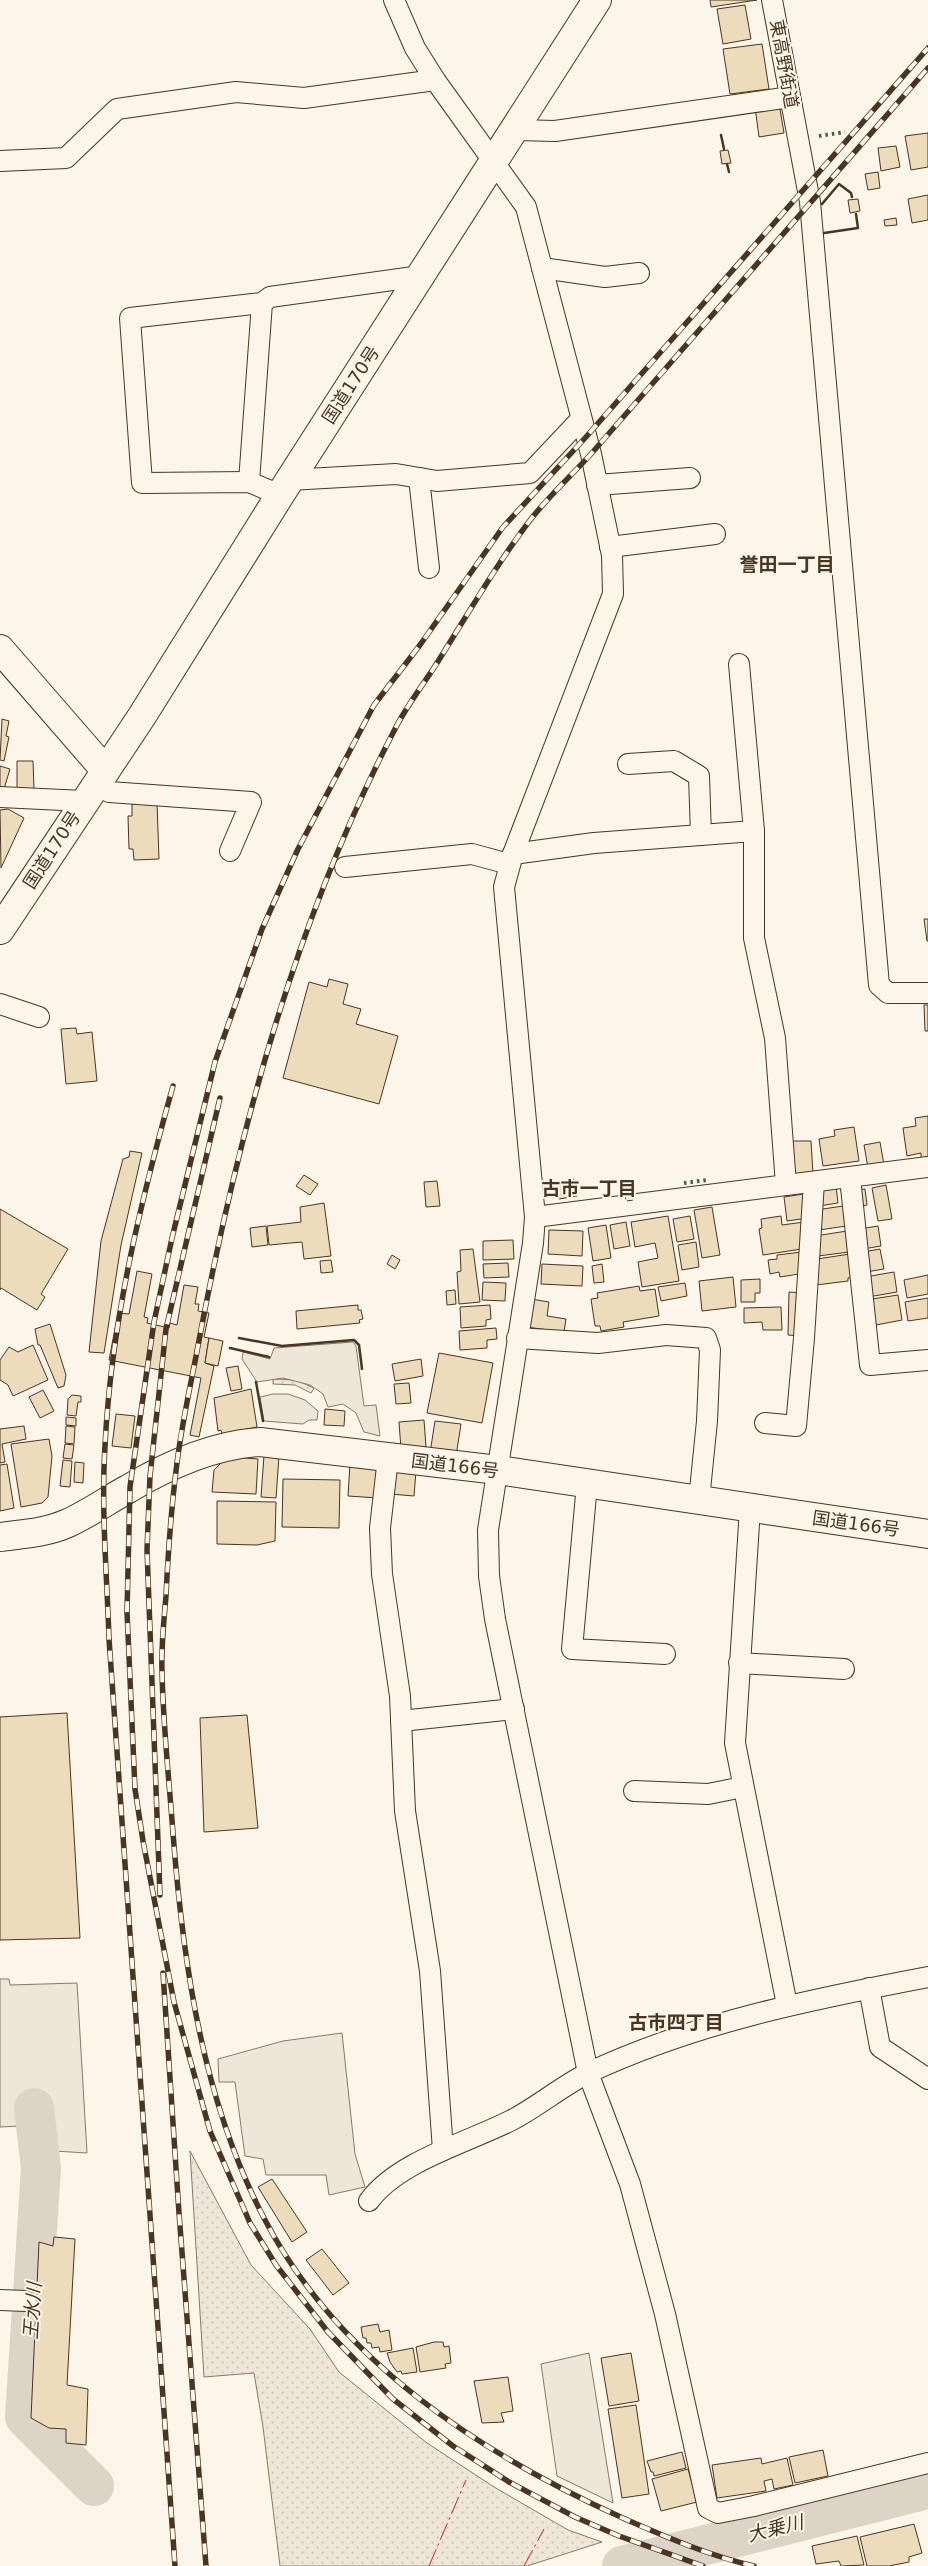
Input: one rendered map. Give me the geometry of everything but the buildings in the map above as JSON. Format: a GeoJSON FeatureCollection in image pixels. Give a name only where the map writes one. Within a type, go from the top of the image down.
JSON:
{"type":"FeatureCollection","features":[{"type":"Feature","properties":{"kind":"highway","name":"国道170号"},"geometry":{"type":"LineString","coordinates":[[0,930],[95,784],[142,716],[284,487],[516,130],[597,0]]}},
{"type":"Feature","properties":{"kind":"highway"},"geometry":{"type":"LineString","coordinates":[[0,649],[95,784]]}},
{"type":"Feature","properties":{"kind":"highway","name":"国道166号"},"geometry":{"type":"LineString","coordinates":[[0,1537],[42,1531],[68,1523],[150,1476],[220,1447],[260,1442],[498,1470],[928,1534]]}},
{"type":"Feature","properties":{"kind":"street"},"geometry":{"type":"LineString","coordinates":[[394,0],[415,48],[435,80],[496,161],[526,207],[581,419],[610,547],[613,594],[511,859],[504,887],[535,1217],[533,1243],[488,1530],[489,1576],[588,2073],[630,2184],[665,2314],[708,2508],[718,2513],[754,2506],[928,2463]]}},
{"type":"Feature","properties":{"kind":"street","name":"東高野街道"},"geometry":{"type":"LineString","coordinates":[[772,0],[810,202],[879,985],[888,993],[928,993]]}},
{"type":"Feature","properties":{"kind":"street"},"geometry":{"type":"LineString","coordinates":[[0,160],[66,158],[117,109],[236,92],[304,98],[435,80]]}},
{"type":"Feature","properties":{"kind":"street"},"geometry":{"type":"LineString","coordinates":[[516,130],[555,131],[790,97]]}},
{"type":"Feature","properties":{"kind":"street"},"geometry":{"type":"LineString","coordinates":[[542,268],[605,277],[639,273]]}},
{"type":"Feature","properties":{"kind":"street"},"geometry":{"type":"LineString","coordinates":[[421,276],[270,297],[262,303],[130,318],[142,483],[249,482],[284,487],[396,474],[437,481],[530,473],[581,419]]}},
{"type":"Feature","properties":{"kind":"street"},"geometry":{"type":"LineString","coordinates":[[249,482],[262,303]]}},
{"type":"Feature","properties":{"kind":"street"},"geometry":{"type":"LineString","coordinates":[[419,478],[429,568]]}},
{"type":"Feature","properties":{"kind":"street"},"geometry":{"type":"LineString","coordinates":[[597,485],[690,478]]}},
{"type":"Feature","properties":{"kind":"street"},"geometry":{"type":"LineString","coordinates":[[610,547],[715,534]]}},
{"type":"Feature","properties":{"kind":"street"},"geometry":{"type":"LineString","coordinates":[[739,664],[754,831],[754,938],[775,1038],[786,1185]]}},
{"type":"Feature","properties":{"kind":"street"},"geometry":{"type":"LineString","coordinates":[[628,764],[674,761],[699,776],[700,835]]}},
{"type":"Feature","properties":{"kind":"street"},"geometry":{"type":"LineString","coordinates":[[0,797],[95,784],[109,792],[252,802],[230,851]]}},
{"type":"Feature","properties":{"kind":"street"},"geometry":{"type":"LineString","coordinates":[[345,867],[472,854],[511,859],[594,843],[754,831]]}},
{"type":"Feature","properties":{"kind":"street"},"geometry":{"type":"LineString","coordinates":[[0,1004],[39,1017]]}},
{"type":"Feature","properties":{"kind":"street"},"geometry":{"type":"LineString","coordinates":[[535,1217],[928,1167]]}},
{"type":"Feature","properties":{"kind":"street"},"geometry":{"type":"LineString","coordinates":[[850,1178],[870,1365],[928,1360]]}},
{"type":"Feature","properties":{"kind":"street"},"geometry":{"type":"LineString","coordinates":[[765,1423],[796,1426],[804,1338],[814,1182]]}},
{"type":"Feature","properties":{"kind":"street"},"geometry":{"type":"LineString","coordinates":[[517,1338],[598,1343],[666,1335],[706,1338],[710,1350],[707,1422],[699,1500]]}},
{"type":"Feature","properties":{"kind":"street"},"geometry":{"type":"LineString","coordinates":[[388,1458],[380,1528],[382,1574],[400,1696],[405,1811],[430,1971],[443,2150]]}},
{"type":"Feature","properties":{"kind":"street"},"geometry":{"type":"LineString","coordinates":[[587,1484],[572,1649],[665,1654]]}},
{"type":"Feature","properties":{"kind":"street"},"geometry":{"type":"LineString","coordinates":[[750,1508],[735,1743],[787,2006]]}},
{"type":"Feature","properties":{"kind":"street"},"geometry":{"type":"LineString","coordinates":[[739,1663],[844,1669]]}},
{"type":"Feature","properties":{"kind":"street"},"geometry":{"type":"LineString","coordinates":[[401,1721],[514,1708]]}},
{"type":"Feature","properties":{"kind":"street"},"geometry":{"type":"LineString","coordinates":[[634,1791],[708,1794],[743,1787]]}},
{"type":"Feature","properties":{"kind":"street"},"geometry":{"type":"LineString","coordinates":[[369,2202],[379,2187],[443,2150],[513,2120],[588,2073],[666,2040],[729,2020],[787,2006],[928,1977]]}},
{"type":"Feature","properties":{"kind":"street"},"geometry":{"type":"LineString","coordinates":[[869,1988],[880,2046],[928,2079]]}},
{"type":"Feature","properties":{"kind":"street"},"geometry":{"type":"LineString","coordinates":[[0,2300],[26,2301]]}},
{"type":"Feature","properties":{"kind":"shaded area"},"geometry":{"type":"Polygon","coordinates":[[[353,1342],[356,1346],[364,1406],[376,1405],[380,1436],[364,1432],[356,1413],[343,1404],[328,1407],[323,1394],[310,1385],[283,1378],[257,1382],[242,1359],[243,1352],[270,1359],[274,1348],[353,1342]]]}},
{"type":"Feature","properties":{"kind":"shaded area"},"geometry":{"type":"Polygon","coordinates":[[[273,1379],[296,1380],[314,1388],[311,1393],[295,1385],[273,1384],[273,1379]]]}},
{"type":"Feature","properties":{"kind":"shaded area"},"geometry":{"type":"Polygon","coordinates":[[[273,1394],[288,1394],[305,1400],[318,1411],[317,1420],[309,1420],[303,1424],[264,1421],[260,1397],[273,1394]]]}},
{"type":"Feature","properties":{"kind":"shaded area"},"geometry":{"type":"Polygon","coordinates":[[[0,1979],[9,1979],[10,1985],[77,1983],[87,2153],[54,2151],[50,2103],[22,2101],[20,2126],[0,2127],[0,1979]]]}},
{"type":"Feature","properties":{"kind":"shaded area"},"geometry":{"type":"Polygon","coordinates":[[[342,2033],[355,2154],[365,2187],[329,2195],[326,2175],[266,2175],[263,2159],[245,2156],[235,2082],[219,2082],[218,2059],[283,2041],[342,2033]]]}},
{"type":"Feature","properties":{"kind":"shaded area"},"geometry":{"type":"Polygon","coordinates":[[[190,2151],[251,2265],[310,2329],[339,2372],[427,2443],[494,2487],[568,2530],[602,2542],[527,2566],[280,2566],[263,2427],[254,2373],[204,2377],[190,2151]]]}},
{"type":"Feature","properties":{"kind":"shaded area"},"geometry":{"type":"Polygon","coordinates":[[[589,2353],[613,2503],[557,2476],[541,2364],[589,2353]]]}},
{"type":"Feature","properties":{"kind":"waterway","name":"王水川"},"geometry":{"type":"LineString","coordinates":[[34,2108],[41,2168],[25,2417],[94,2486]]}},
{"type":"Feature","properties":{"kind":"waterway","name":"大乗川"},"geometry":{"type":"LineString","coordinates":[[622,2566],[928,2489]]}},
{"type":"Feature","properties":{"kind":"railway"},"geometry":{"type":"LineString","coordinates":[[703,2566],[619,2536],[575,2517],[509,2482],[453,2446],[393,2399],[328,2332],[276,2265],[250,2223],[210,2131],[174,2002],[143,1841],[135,1789],[127,1612],[130,1487],[154,1322],[172,1238],[215,1062],[262,929],[298,849],[374,705],[420,645],[503,527],[586,437],[928,48]]}},
{"type":"Feature","properties":{"kind":"railway"},"geometry":{"type":"LineString","coordinates":[[754,2566],[672,2539],[625,2519],[572,2494],[468,2434],[420,2399],[374,2361],[333,2318],[296,2271],[265,2220],[244,2175],[226,2128],[211,2080],[200,2032],[190,1982],[177,1883],[165,1732],[162,1643],[173,1502],[181,1437],[233,1179],[275,1025],[300,949],[328,874],[360,801],[395,729],[496,569],[531,519],[591,454],[928,68]]}},
{"type":"Feature","properties":{"kind":"railway"},"geometry":{"type":"LineString","coordinates":[[173,1086],[149,1175],[120,1309],[108,1400],[104,1494],[109,1639],[175,2566]]}},
{"type":"Feature","properties":{"kind":"railway"},"geometry":{"type":"LineString","coordinates":[[160,1895],[147,1550],[150,1476],[166,1329],[220,1098]]}},
{"type":"Feature","properties":{"kind":"railway"},"geometry":{"type":"LineString","coordinates":[[163,1973],[206,2566]]}},
{"type":"Feature","properties":{"kind":"hedge"},"geometry":{"type":"LineString","coordinates":[[819,136],[845,132]]}},
{"type":"Feature","properties":{"kind":"hedge"},"geometry":{"type":"LineString","coordinates":[[684,1183],[707,1180]]}},
{"type":"Feature","properties":{"kind":"fence"},"geometry":{"type":"LineString","coordinates":[[632,1193],[634,1200],[626,1201],[625,1194],[632,1193]]}},
{"type":"Feature","properties":{"kind":"wall"},"geometry":{"type":"LineString","coordinates":[[721,135],[724,149]]}},
{"type":"Feature","properties":{"kind":"wall"},"geometry":{"type":"LineString","coordinates":[[727,164],[729,172]]}},
{"type":"Feature","properties":{"kind":"wall"},"geometry":{"type":"LineString","coordinates":[[822,204],[839,184],[851,193],[852,197]]}},
{"type":"Feature","properties":{"kind":"wall"},"geometry":{"type":"LineString","coordinates":[[824,233],[858,228],[856,214]]}},
{"type":"Feature","properties":{"kind":"wall"},"geometry":{"type":"LineString","coordinates":[[239,1338],[282,1346],[354,1340],[359,1345],[362,1369]]}},
{"type":"Feature","properties":{"kind":"wall"},"geometry":{"type":"LineString","coordinates":[[230,1348],[269,1357]]}},
{"type":"Feature","properties":{"kind":"wall"},"geometry":{"type":"LineString","coordinates":[[256,1382],[263,1421]]}},
{"type":"Feature","properties":{"kind":"power"},"geometry":{"type":"LineString","coordinates":[[429,2566],[466,2480]]}},
{"type":"Feature","properties":{"kind":"power"},"geometry":{"type":"LineString","coordinates":[[524,2566],[544,2529]]}},
{"type":"Feature","properties":{"kind":"district","name":"誉田一丁目"},"geometry":{"type":"Point","coordinates":[787,564]}},
{"type":"Feature","properties":{"kind":"district","name":"古市一丁目"},"geometry":{"type":"Point","coordinates":[589,1188]}},
{"type":"Feature","properties":{"kind":"district","name":"古市四丁目"},"geometry":{"type":"Point","coordinates":[676,2022]}}]}
